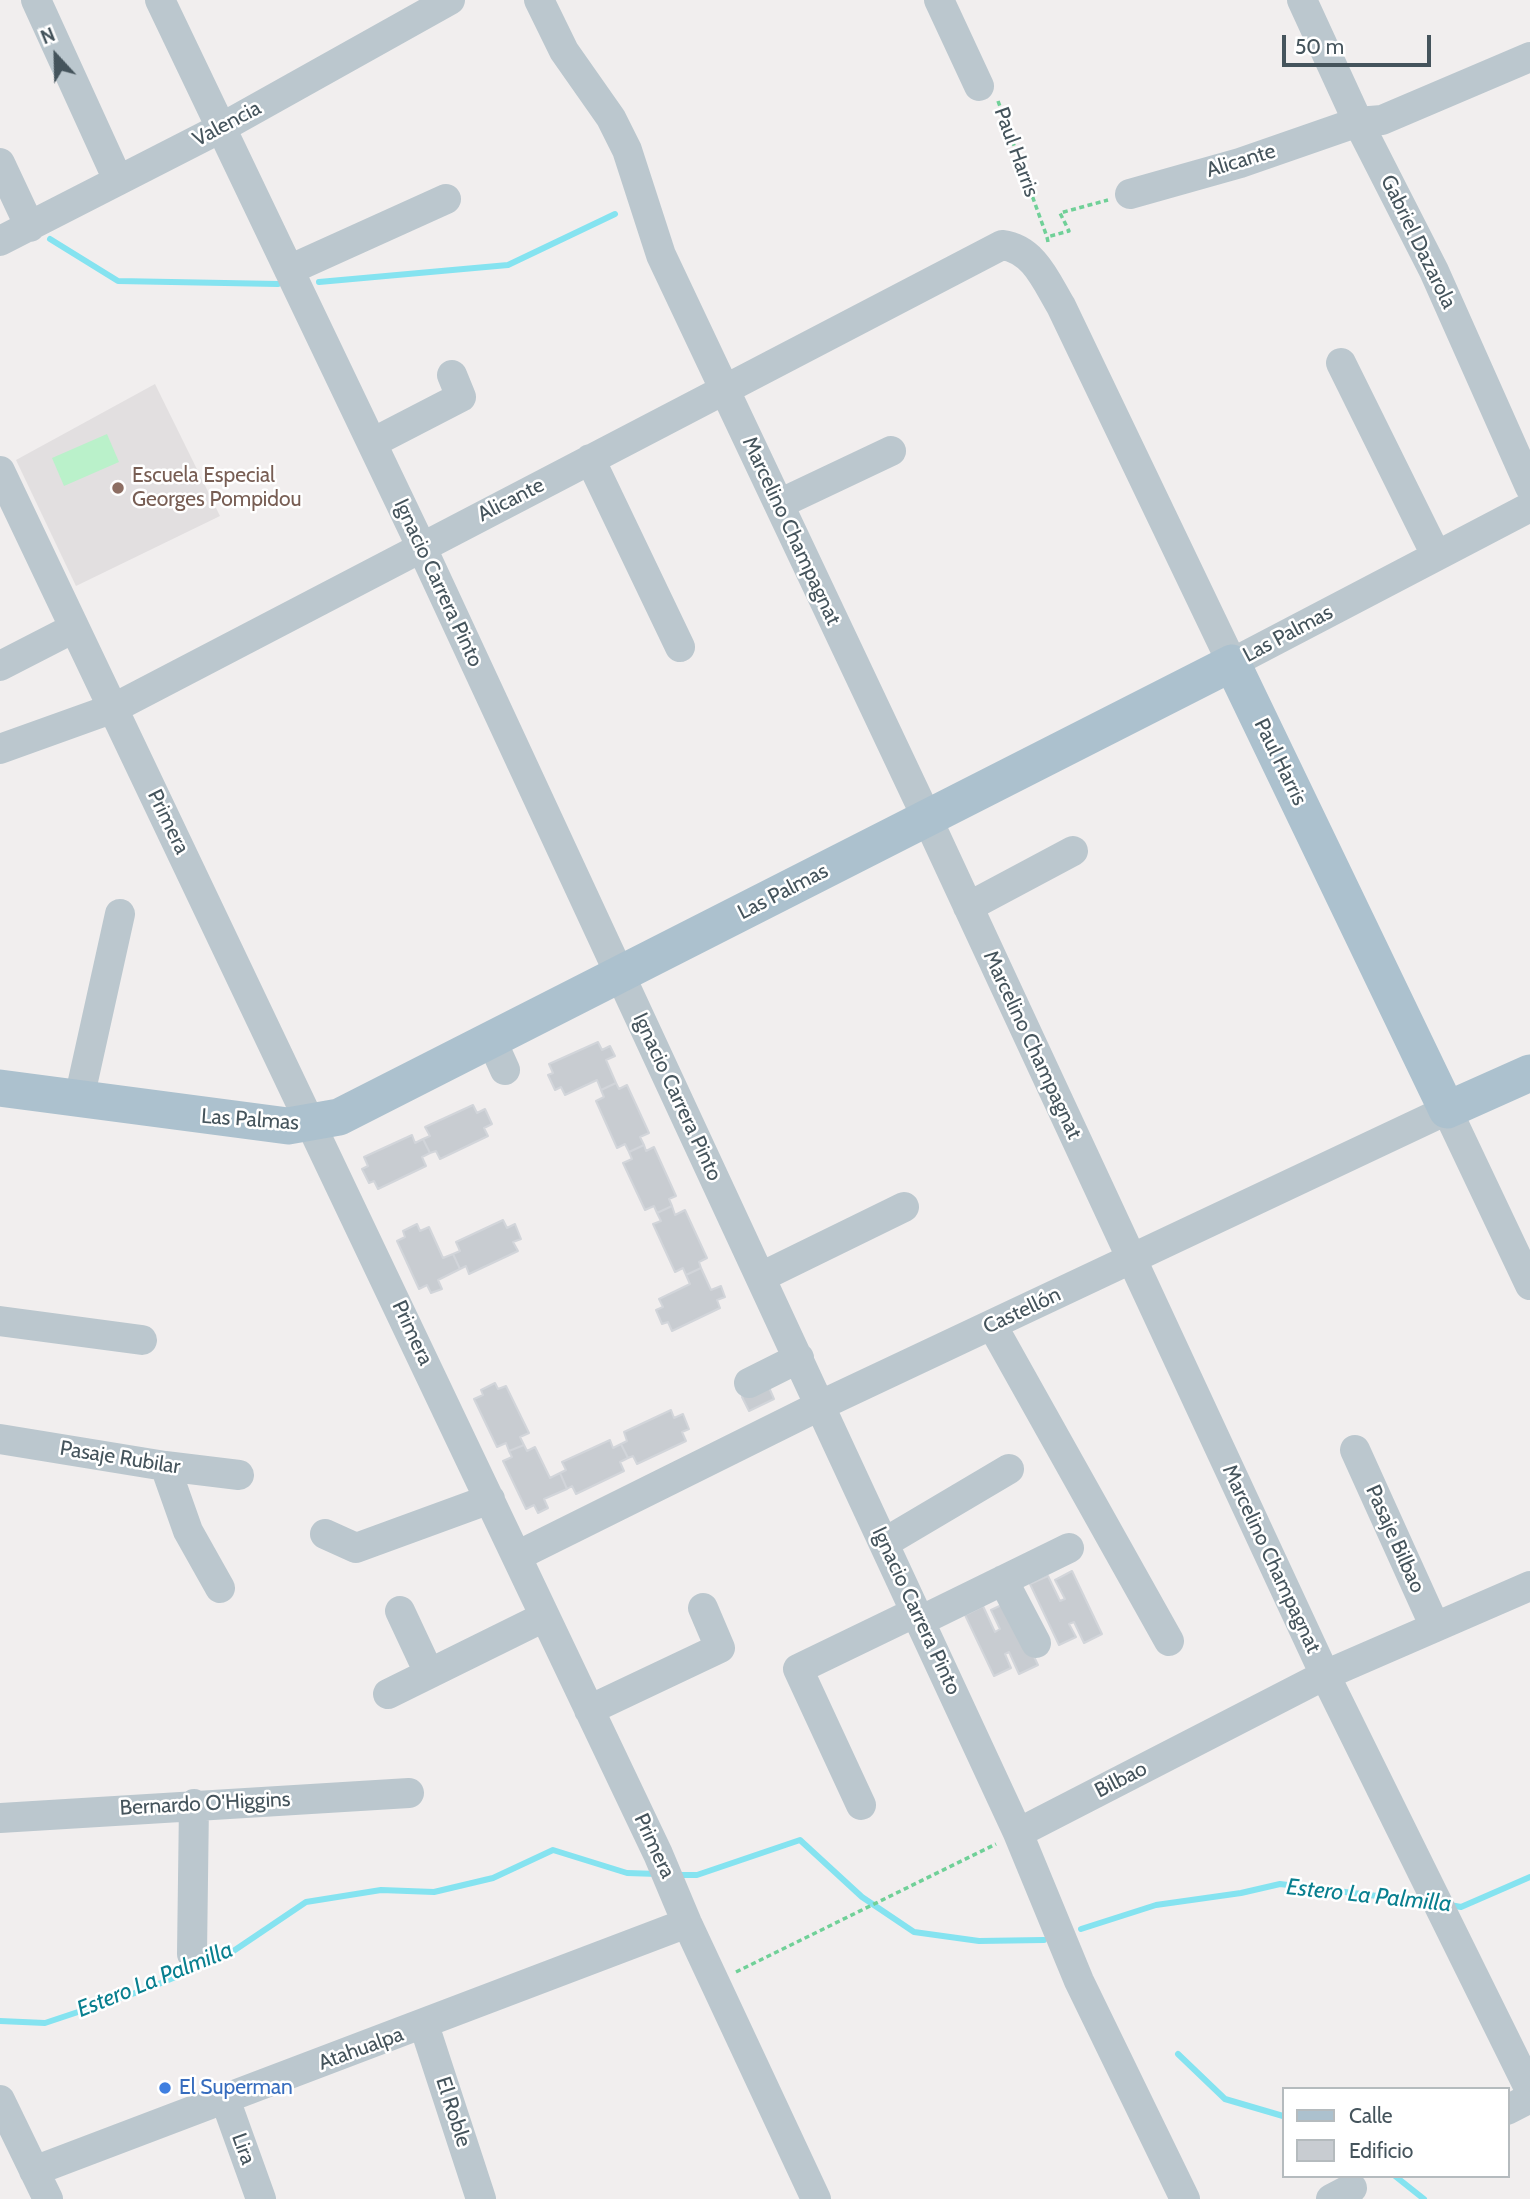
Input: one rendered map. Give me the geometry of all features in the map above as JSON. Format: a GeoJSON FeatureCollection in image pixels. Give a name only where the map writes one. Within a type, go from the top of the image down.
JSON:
{"type":"FeatureCollection","features":[{"type":"Feature","properties":{"kind":"main road","name":"Las Palmas"},"geometry":{"type":"LineString","coordinates":[[0,1088],[231,1121],[288,1126],[313,1124],[340,1117],[498,1056],[620,975],[1232,663]]}},
{"type":"Feature","properties":{"kind":"main road","name":"Paul Harris"},"geometry":{"type":"LineString","coordinates":[[1232,663],[1447,1110]]}},
{"type":"Feature","properties":{"kind":"main road","name":"Castellón"},"geometry":{"type":"LineString","coordinates":[[1447,1110],[1530,1073]]}},
{"type":"Feature","properties":{"kind":"street"},"geometry":{"type":"LineString","coordinates":[[36,0],[118,180]]}},
{"type":"Feature","properties":{"kind":"street","name":"Ignacio Carrera Pinto"},"geometry":{"type":"LineString","coordinates":[[159,0],[421,546],[1018,1833],[1079,1981],[1185,2199]]}},
{"type":"Feature","properties":{"kind":"street","name":"Valencia"},"geometry":{"type":"LineString","coordinates":[[0,242],[221,128],[450,0]]}},
{"type":"Feature","properties":{"kind":"street","name":"Marcelino Champagnat"},"geometry":{"type":"LineString","coordinates":[[539,0],[564,51],[611,118],[627,150],[661,255],[927,818],[1325,1675],[1530,2090]]}},
{"type":"Feature","properties":{"kind":"street","name":"Paul Harris"},"geometry":{"type":"LineString","coordinates":[[939,0],[979,86]]}},
{"type":"Feature","properties":{"kind":"street","name":"Gabriel Dazarola"},"geometry":{"type":"LineString","coordinates":[[1302,0],[1359,122],[1434,271],[1530,486]]}},
{"type":"Feature","properties":{"kind":"street","name":"Alicante"},"geometry":{"type":"LineString","coordinates":[[1130,194],[1240,163],[1359,122],[1382,120],[1530,57]]}},
{"type":"Feature","properties":{"kind":"street"},"geometry":{"type":"LineString","coordinates":[[0,163],[30,227]]}},
{"type":"Feature","properties":{"kind":"street"},"geometry":{"type":"LineString","coordinates":[[289,270],[446,199]]}},
{"type":"Feature","properties":{"kind":"street","name":"Alicante"},"geometry":{"type":"LineString","coordinates":[[0,749],[114,708],[1002,245],[1017,247]]}},
{"type":"Feature","properties":{"kind":"street","name":"Paul Harris"},"geometry":{"type":"LineString","coordinates":[[1017,247],[1036,264],[1061,306],[1232,663]]}},
{"type":"Feature","properties":{"kind":"street"},"geometry":{"type":"LineString","coordinates":[[1341,363],[1436,555]]}},
{"type":"Feature","properties":{"kind":"street"},"geometry":{"type":"LineString","coordinates":[[372,443],[461,397],[452,375]]}},
{"type":"Feature","properties":{"kind":"street"},"geometry":{"type":"LineString","coordinates":[[779,504],[891,451]]}},
{"type":"Feature","properties":{"kind":"street"},"geometry":{"type":"LineString","coordinates":[[590,460],[680,647]]}},
{"type":"Feature","properties":{"kind":"street","name":"Primera"},"geometry":{"type":"LineString","coordinates":[[0,471],[658,1854],[687,1923],[816,2199]]}},
{"type":"Feature","properties":{"kind":"street","name":"Las Palmas"},"geometry":{"type":"LineString","coordinates":[[1232,663],[1530,508]]}},
{"type":"Feature","properties":{"kind":"street"},"geometry":{"type":"LineString","coordinates":[[0,666],[74,628]]}},
{"type":"Feature","properties":{"kind":"street"},"geometry":{"type":"LineString","coordinates":[[968,907],[1073,851]]}},
{"type":"Feature","properties":{"kind":"street"},"geometry":{"type":"LineString","coordinates":[[79,1099],[120,914]]}},
{"type":"Feature","properties":{"kind":"street","name":"Paul Harris"},"geometry":{"type":"LineString","coordinates":[[1447,1110],[1530,1285]]}},
{"type":"Feature","properties":{"kind":"street","name":"Castellón"},"geometry":{"type":"LineString","coordinates":[[517,1556],[821,1405],[1447,1110]]}},
{"type":"Feature","properties":{"kind":"street"},"geometry":{"type":"LineString","coordinates":[[761,1278],[904,1207]]}},
{"type":"Feature","properties":{"kind":"street"},"geometry":{"type":"LineString","coordinates":[[0,1321],[142,1340]]}},
{"type":"Feature","properties":{"kind":"street"},"geometry":{"type":"LineString","coordinates":[[992,1325],[1169,1641]]}},
{"type":"Feature","properties":{"kind":"street"},"geometry":{"type":"LineString","coordinates":[[749,1383],[799,1358]]}},
{"type":"Feature","properties":{"kind":"street","name":"Pasaje Rubilar"},"geometry":{"type":"LineString","coordinates":[[0,1439],[165,1466],[239,1475]]}},
{"type":"Feature","properties":{"kind":"street","name":"Pasaje Bilbao"},"geometry":{"type":"LineString","coordinates":[[1355,1450],[1435,1627]]}},
{"type":"Feature","properties":{"kind":"street"},"geometry":{"type":"LineString","coordinates":[[165,1466],[188,1531],[220,1588]]}},
{"type":"Feature","properties":{"kind":"street"},"geometry":{"type":"LineString","coordinates":[[884,1543],[1009,1469]]}},
{"type":"Feature","properties":{"kind":"street"},"geometry":{"type":"LineString","coordinates":[[325,1534],[356,1548],[490,1499]]}},
{"type":"Feature","properties":{"kind":"street"},"geometry":{"type":"LineString","coordinates":[[861,1805],[798,1669],[1003,1580],[1069,1548]]}},
{"type":"Feature","properties":{"kind":"street"},"geometry":{"type":"LineString","coordinates":[[1003,1580],[1035,1643]]}},
{"type":"Feature","properties":{"kind":"street","name":"Bilbao"},"geometry":{"type":"LineString","coordinates":[[1018,1833],[1325,1675],[1530,1586]]}},
{"type":"Feature","properties":{"kind":"street"},"geometry":{"type":"LineString","coordinates":[[589,1710],[720,1648],[703,1608]]}},
{"type":"Feature","properties":{"kind":"street"},"geometry":{"type":"LineString","coordinates":[[400,1611],[429,1673]]}},
{"type":"Feature","properties":{"kind":"street"},"geometry":{"type":"LineString","coordinates":[[388,1693],[544,1617]]}},
{"type":"Feature","properties":{"kind":"street","name":"Bernardo O'Higgins"},"geometry":{"type":"LineString","coordinates":[[0,1818],[194,1804],[409,1793]]}},
{"type":"Feature","properties":{"kind":"street"},"geometry":{"type":"LineString","coordinates":[[192,1954],[194,1804]]}},
{"type":"Feature","properties":{"kind":"street","name":"Atahualpa"},"geometry":{"type":"LineString","coordinates":[[34,2171],[687,1923]]}},
{"type":"Feature","properties":{"kind":"street","name":"El Roble"},"geometry":{"type":"LineString","coordinates":[[424,2025],[481,2199]]}},
{"type":"Feature","properties":{"kind":"street"},"geometry":{"type":"LineString","coordinates":[[1509,2109],[1530,2098]]}},
{"type":"Feature","properties":{"kind":"street","name":"Lira"},"geometry":{"type":"LineString","coordinates":[[225,2099],[261,2199]]}},
{"type":"Feature","properties":{"kind":"street"},"geometry":{"type":"LineString","coordinates":[[0,2100],[48,2199]]}},
{"type":"Feature","properties":{"kind":"path","name":"Paul Harris"},"geometry":{"type":"LineString","coordinates":[[979,86],[996,96],[1046,237]]}},
{"type":"Feature","properties":{"kind":"path"},"geometry":{"type":"LineString","coordinates":[[1051,249],[1046,237],[1069,231],[1060,213],[1130,194]]}},
{"type":"Feature","properties":{"kind":"path"},"geometry":{"type":"LineString","coordinates":[[716,1982],[1018,1833]]}},
{"type":"Feature","properties":{"kind":"shaded area","name":"Escuela Especial Georges Pompidou"},"geometry":{"type":"Polygon","coordinates":[[[155,384],[220,516],[76,586],[16,460],[155,384]]]}},
{"type":"Feature","properties":{"kind":"green space"},"geometry":{"type":"Polygon","coordinates":[[[107,434],[119,462],[64,486],[52,458],[107,434]]]}},
{"type":"Feature","properties":{"kind":"building"},"geometry":{"type":"Polygon","coordinates":[[[598,1042],[602,1050],[610,1046],[615,1056],[606,1060],[616,1083],[601,1090],[597,1080],[565,1095],[561,1087],[555,1090],[548,1075],[553,1073],[549,1064],[598,1042]]]}},
{"type":"Feature","properties":{"kind":"building"},"geometry":{"type":"Polygon","coordinates":[[[616,1083],[619,1089],[627,1085],[649,1133],[640,1137],[644,1145],[629,1152],[625,1144],[617,1148],[596,1101],[604,1097],[601,1090],[616,1083]]]}},
{"type":"Feature","properties":{"kind":"building"},"geometry":{"type":"Polygon","coordinates":[[[473,1105],[477,1113],[485,1109],[492,1124],[484,1128],[488,1136],[440,1159],[436,1151],[430,1153],[423,1139],[430,1136],[425,1127],[473,1105]]]}},
{"type":"Feature","properties":{"kind":"building"},"geometry":{"type":"Polygon","coordinates":[[[412,1135],[415,1143],[423,1139],[430,1153],[422,1157],[426,1166],[378,1189],[374,1181],[369,1183],[362,1169],[368,1166],[364,1157],[412,1135]]]}},
{"type":"Feature","properties":{"kind":"building"},"geometry":{"type":"Polygon","coordinates":[[[644,1145],[646,1151],[654,1147],[676,1196],[669,1199],[672,1206],[657,1213],[654,1206],[645,1210],[623,1163],[632,1159],[629,1152],[644,1145]]]}},
{"type":"Feature","properties":{"kind":"building"},"geometry":{"type":"Polygon","coordinates":[[[672,1206],[675,1215],[685,1210],[707,1258],[699,1262],[701,1268],[686,1275],[683,1268],[675,1272],[653,1224],[661,1221],[657,1213],[672,1206]]]}},
{"type":"Feature","properties":{"kind":"building"},"geometry":{"type":"Polygon","coordinates":[[[503,1220],[507,1228],[515,1224],[521,1239],[513,1242],[518,1251],[469,1274],[466,1266],[460,1269],[453,1254],[460,1251],[456,1242],[503,1220]]]}},
{"type":"Feature","properties":{"kind":"building"},"geometry":{"type":"Polygon","coordinates":[[[417,1224],[420,1231],[429,1227],[443,1258],[453,1254],[460,1269],[438,1280],[442,1289],[431,1293],[427,1285],[419,1289],[397,1241],[405,1237],[403,1231],[417,1224]]]}},
{"type":"Feature","properties":{"kind":"building"},"geometry":{"type":"Polygon","coordinates":[[[701,1268],[711,1290],[721,1286],[725,1297],[717,1300],[720,1308],[672,1331],[668,1322],[662,1324],[656,1310],[663,1307],[659,1299],[690,1284],[686,1275],[701,1268]]]}},
{"type":"Feature","properties":{"kind":"building"},"geometry":{"type":"Polygon","coordinates":[[[495,1383],[498,1389],[506,1386],[529,1433],[520,1437],[524,1445],[509,1451],[506,1443],[497,1447],[474,1399],[483,1395],[481,1390],[495,1383]]]}},
{"type":"Feature","properties":{"kind":"building"},"geometry":{"type":"Polygon","coordinates":[[[768,1385],[774,1399],[749,1411],[742,1397],[768,1385]]]}},
{"type":"Feature","properties":{"kind":"building"},"geometry":{"type":"Polygon","coordinates":[[[671,1410],[674,1418],[683,1414],[689,1429],[682,1432],[686,1441],[637,1464],[633,1456],[628,1458],[621,1444],[627,1441],[624,1432],[671,1410]]]}},
{"type":"Feature","properties":{"kind":"building"},"geometry":{"type":"Polygon","coordinates":[[[610,1440],[613,1448],[621,1444],[628,1458],[620,1462],[624,1471],[576,1494],[572,1486],[567,1489],[560,1473],[566,1470],[562,1462],[610,1440]]]}},
{"type":"Feature","properties":{"kind":"building"},"geometry":{"type":"Polygon","coordinates":[[[524,1445],[527,1451],[535,1447],[550,1478],[560,1473],[567,1489],[544,1499],[548,1508],[538,1513],[534,1505],[526,1509],[503,1461],[512,1457],[509,1451],[524,1445]]]}},
{"type":"Feature","properties":{"kind":"building"},"geometry":{"type":"Polygon","coordinates":[[[1072,1571],[1102,1634],[1084,1643],[1074,1622],[1069,1624],[1076,1637],[1059,1645],[1030,1584],[1048,1576],[1060,1601],[1065,1599],[1055,1580],[1072,1571]]]}},
{"type":"Feature","properties":{"kind":"building"},"geometry":{"type":"Polygon","coordinates":[[[1008,1602],[1038,1665],[1019,1674],[1009,1652],[1005,1654],[1011,1668],[994,1676],[965,1615],[983,1606],[995,1632],[1000,1629],[991,1610],[1008,1602]]]}},
{"type":"Feature","properties":{"kind":"waterway"},"geometry":{"type":"LineString","coordinates":[[319,282],[508,265],[615,214]]}},
{"type":"Feature","properties":{"kind":"waterway"},"geometry":{"type":"LineString","coordinates":[[50,239],[118,281],[278,284]]}},
{"type":"Feature","properties":{"kind":"waterway","name":"Estero La Palmilla"},"geometry":{"type":"LineString","coordinates":[[676,1875],[697,1875],[800,1840],[862,1897],[914,1932],[979,1941],[1044,1940]]}},
{"type":"Feature","properties":{"kind":"waterway","name":"Estero La Palmilla"},"geometry":{"type":"LineString","coordinates":[[0,2021],[45,2023],[144,1990],[226,1956],[306,1902],[381,1890],[434,1892],[493,1878],[553,1850],[627,1873],[658,1874]]}},
{"type":"Feature","properties":{"kind":"waterway","name":"Estero La Palmilla"},"geometry":{"type":"LineString","coordinates":[[1450,1905],[1461,1907],[1530,1877]]}},
{"type":"Feature","properties":{"kind":"waterway","name":"Estero La Palmilla"},"geometry":{"type":"LineString","coordinates":[[1081,1929],[1156,1905],[1241,1893],[1280,1884],[1426,1902]]}},
{"type":"Feature","properties":{"kind":"waterway"},"geometry":{"type":"LineString","coordinates":[[1178,2054],[1225,2099],[1282,2116]]}},
{"type":"Feature","properties":{"kind":"waterway"},"geometry":{"type":"LineString","coordinates":[[1398,2178],[1424,2199]]}},
{"type":"Feature","properties":{"kind":"place","name":"Escuela Especial Georges Pompidou"},"geometry":{"type":"Point","coordinates":[118,488]}},
{"type":"Feature","properties":{"kind":"place","name":"El Superman"},"geometry":{"type":"Point","coordinates":[165,2088]}}]}
